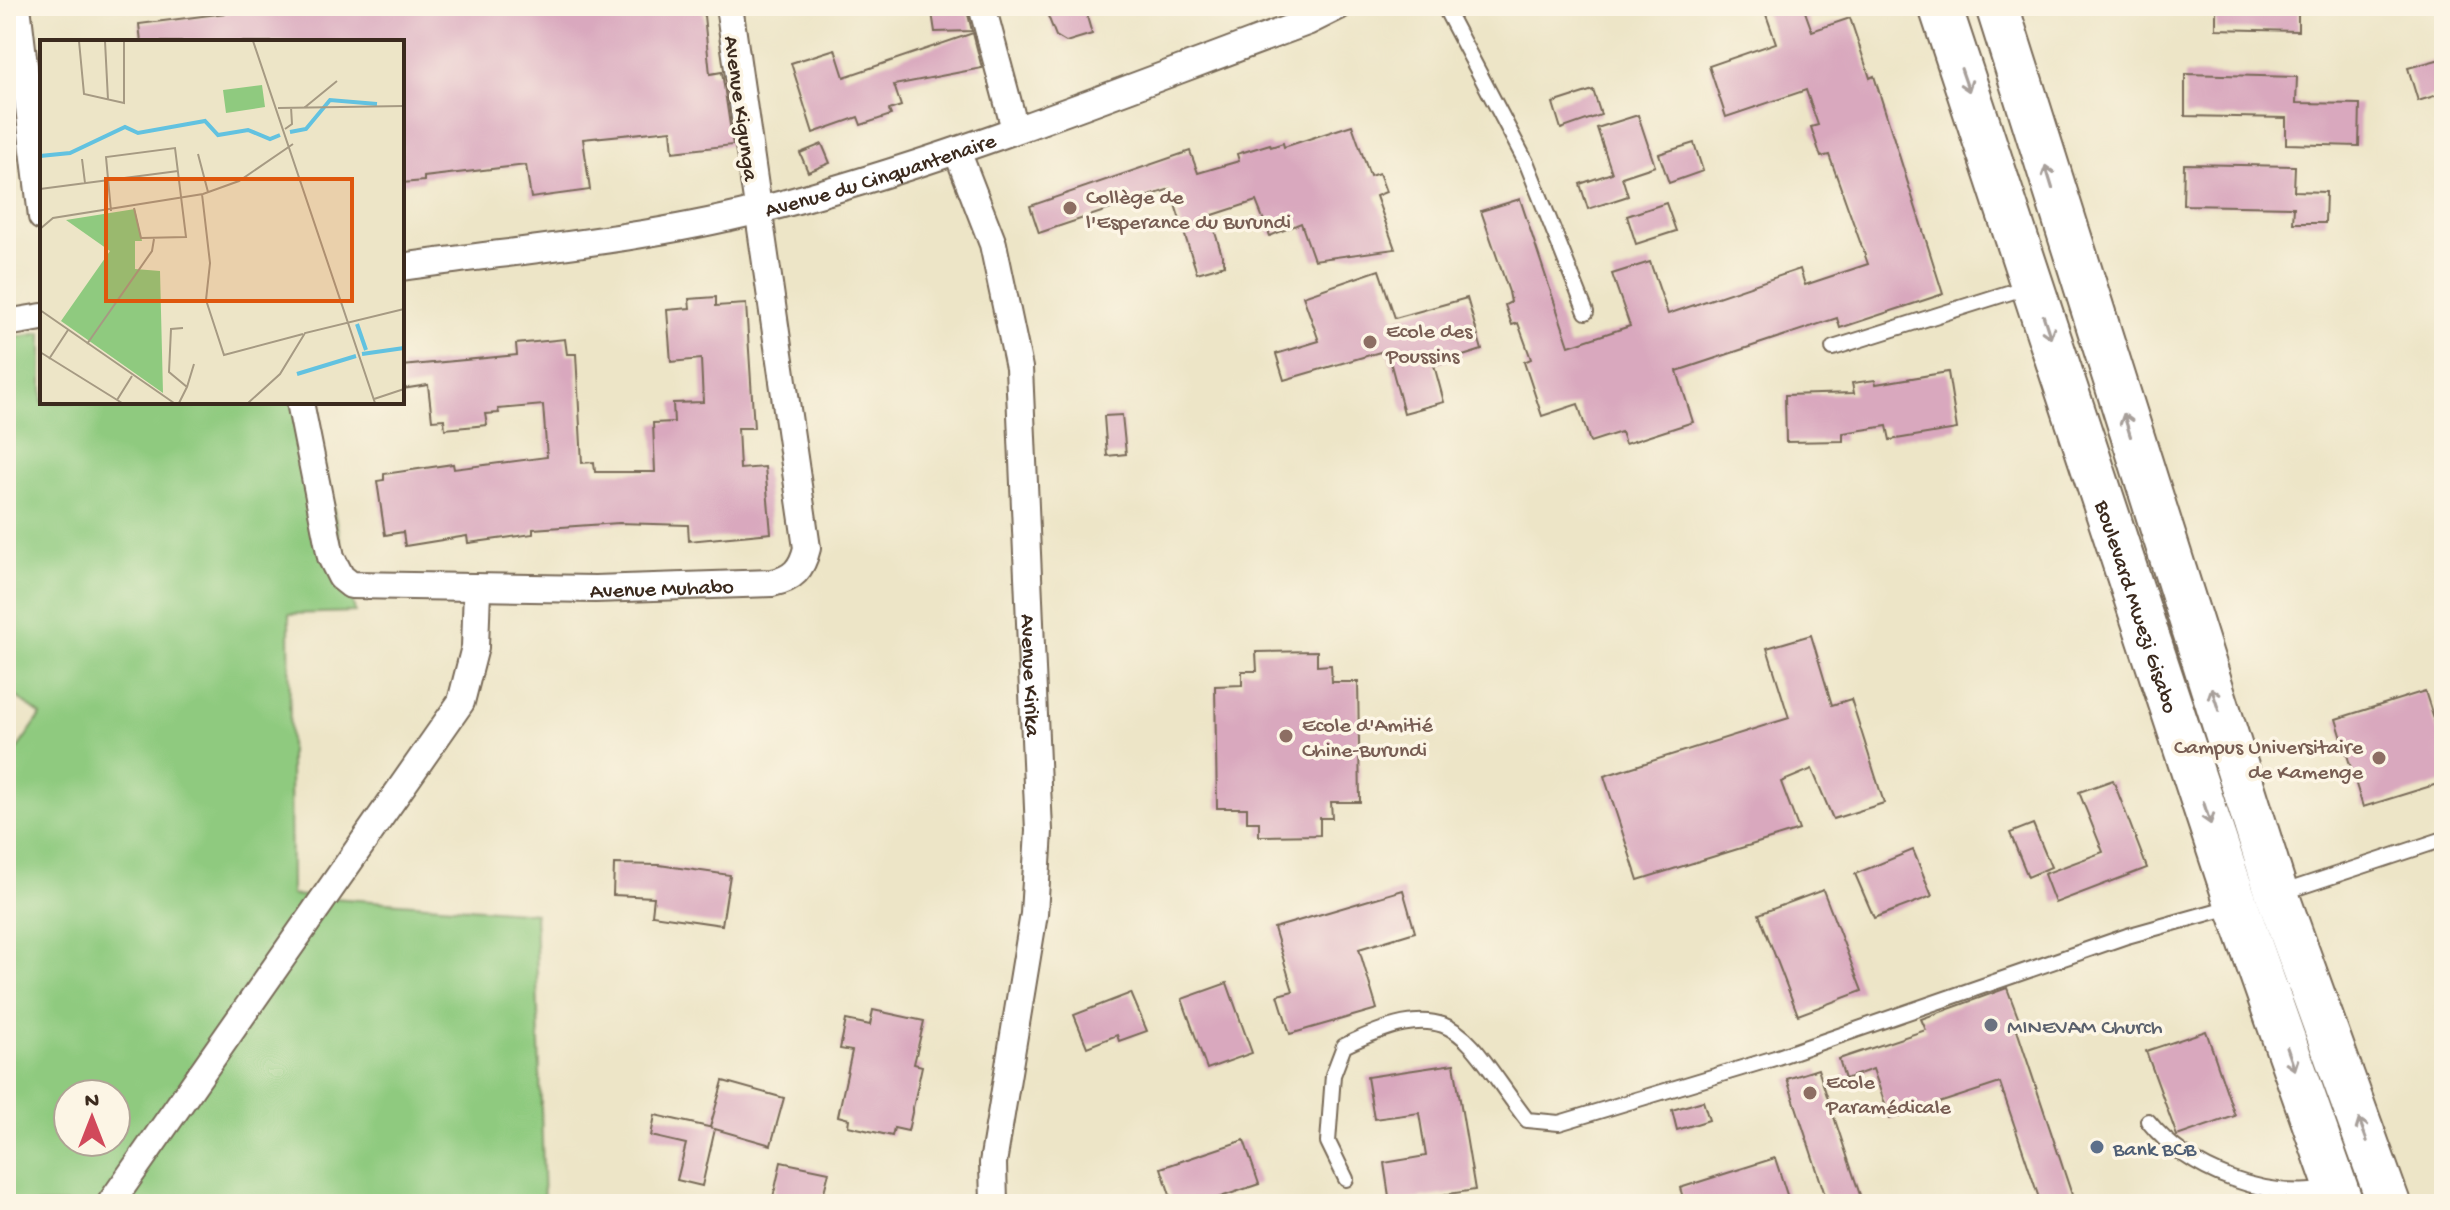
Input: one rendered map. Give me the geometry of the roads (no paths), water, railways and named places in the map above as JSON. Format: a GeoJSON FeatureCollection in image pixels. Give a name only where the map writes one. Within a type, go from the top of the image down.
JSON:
{"type":"FeatureCollection","features":[{"type":"Feature","properties":{"kind":"main road","name":"Boulevard Mwezi Gisabo"},"geometry":{"type":"LineString","coordinates":[[1940,6],[2098,487],[2257,900],[2360,1188]]}},
{"type":"Feature","properties":{"kind":"main road","name":"Boulevard Mwezi Gisabo"},"geometry":{"type":"LineString","coordinates":[[1997,6],[2143,476],[2257,900]]}},
{"type":"Feature","properties":{"kind":"main road"},"geometry":{"type":"LineString","coordinates":[[2098,487],[2143,476]]}},
{"type":"Feature","properties":{"kind":"street","name":"Avenue Kigunga"},"geometry":{"type":"LineString","coordinates":[[729,6],[757,210]]}},
{"type":"Feature","properties":{"kind":"street"},"geometry":{"type":"LineString","coordinates":[[982,6],[1015,129]]}},
{"type":"Feature","properties":{"kind":"street","name":"Avenue du Cinquantenaire"},"geometry":{"type":"LineString","coordinates":[[404,267],[677,228],[757,210],[957,151],[1317,18],[1339,6]]}},
{"type":"Feature","properties":{"kind":"street"},"geometry":{"type":"LineString","coordinates":[[20,8],[40,198]]}},
{"type":"Feature","properties":{"kind":"street","name":"Avenue Kirika"},"geometry":{"type":"LineString","coordinates":[[957,151],[993,244],[1019,368],[1039,831],[1034,914],[993,1163],[994,1204]]}},
{"type":"Feature","properties":{"kind":"street","name":"Avenue Muhabo"},"geometry":{"type":"LineString","coordinates":[[300,404],[331,557],[345,582],[477,589],[772,583],[792,577],[800,569],[807,548],[757,210]]}},
{"type":"Feature","properties":{"kind":"street"},"geometry":{"type":"LineString","coordinates":[[6,323],[40,317]]}},
{"type":"Feature","properties":{"kind":"street"},"geometry":{"type":"LineString","coordinates":[[110,1204],[456,710],[471,671],[477,589]]}},
{"type":"Feature","properties":{"kind":"lane"},"geometry":{"type":"LineString","coordinates":[[1444,6],[1527,164],[1586,312]]}},
{"type":"Feature","properties":{"kind":"lane"},"geometry":{"type":"LineString","coordinates":[[1833,348],[2034,285]]}},
{"type":"Feature","properties":{"kind":"lane"},"geometry":{"type":"LineString","coordinates":[[1346,1179],[1328,1142],[1333,1075],[1344,1046],[1405,1021],[1433,1022],[1464,1034],[1527,1120],[1559,1123],[1775,1058],[2127,936],[2257,900],[2444,839]]}},
{"type":"Feature","properties":{"kind":"lane"},"geometry":{"type":"LineString","coordinates":[[2148,1121],[2167,1143],[2227,1177],[2304,1194],[2360,1188]]}},
{"type":"Feature","properties":{"kind":"place","name":"Collège de l'Esperance du Burundi"},"geometry":{"type":"Point","coordinates":[1070,208]}},
{"type":"Feature","properties":{"kind":"place","name":"Ecole des Poussins"},"geometry":{"type":"Point","coordinates":[1370,342]}},
{"type":"Feature","properties":{"kind":"place","name":"Ecole d'Amitié Chine-Burundi"},"geometry":{"type":"Point","coordinates":[1286,736]}},
{"type":"Feature","properties":{"kind":"place","name":"Campus Universitaire de Kamenge"},"geometry":{"type":"Point","coordinates":[2379,758]}},
{"type":"Feature","properties":{"kind":"place","name":"MINEVAM Church"},"geometry":{"type":"Point","coordinates":[1991,1025]}},
{"type":"Feature","properties":{"kind":"place","name":"Ecole Paramédicale"},"geometry":{"type":"Point","coordinates":[1810,1093]}},
{"type":"Feature","properties":{"kind":"place","name":"Bank BCB"},"geometry":{"type":"Point","coordinates":[2097,1147]}}]}
